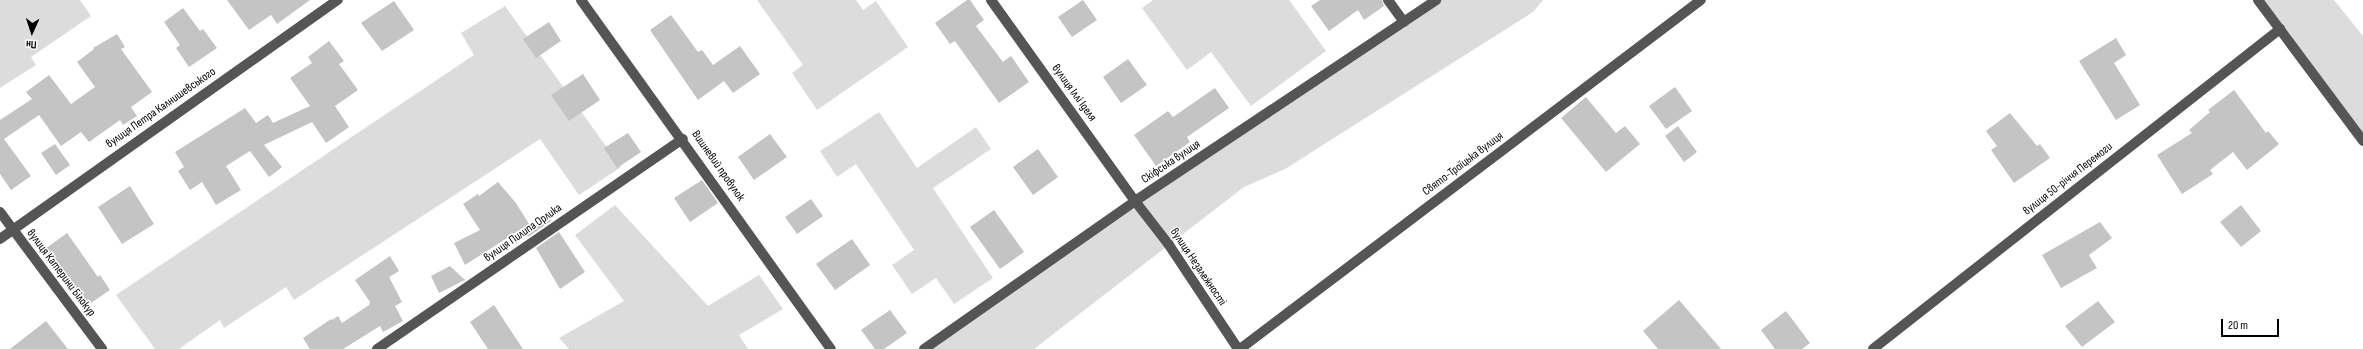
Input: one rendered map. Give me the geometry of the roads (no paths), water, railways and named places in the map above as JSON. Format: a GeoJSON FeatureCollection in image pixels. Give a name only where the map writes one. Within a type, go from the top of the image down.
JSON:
{"type":"FeatureCollection","features":[{"type":"Feature","properties":{"kind":"street","name":"вулиця Петра Калнишевського"},"geometry":{"type":"LineString","coordinates":[[0,239],[338,0]]}},
{"type":"Feature","properties":{"kind":"street","name":"Вишневий провулок"},"geometry":{"type":"LineString","coordinates":[[581,0],[683,139],[831,349]]}},
{"type":"Feature","properties":{"kind":"street","name":"вулиця Іллі Іделя"},"geometry":{"type":"LineString","coordinates":[[991,0],[1135,201]]}},
{"type":"Feature","properties":{"kind":"street"},"geometry":{"type":"LineString","coordinates":[[1388,0],[1404,22]]}},
{"type":"Feature","properties":{"kind":"street","name":"Скіфська вулиця"},"geometry":{"type":"LineString","coordinates":[[924,349],[1135,201],[1436,0]]}},
{"type":"Feature","properties":{"kind":"street","name":"Свято-Троїцька вулиця"},"geometry":{"type":"LineString","coordinates":[[1239,349],[1701,0]]}},
{"type":"Feature","properties":{"kind":"street"},"geometry":{"type":"LineString","coordinates":[[2258,0],[2363,141]]}},
{"type":"Feature","properties":{"kind":"street","name":"вулиця 50-річчя Перемоги"},"geometry":{"type":"LineString","coordinates":[[1873,349],[2280,29]]}},
{"type":"Feature","properties":{"kind":"street","name":"вулиця Пилипа Орлика"},"geometry":{"type":"LineString","coordinates":[[378,349],[683,139]]}},
{"type":"Feature","properties":{"kind":"street","name":"вулиця Незалежності"},"geometry":{"type":"LineString","coordinates":[[1135,201],[1169,246],[1239,349]]}},
{"type":"Feature","properties":{"kind":"street","name":"вулиця Катерини Білокур"},"geometry":{"type":"LineString","coordinates":[[0,212],[102,349]]}}]}
